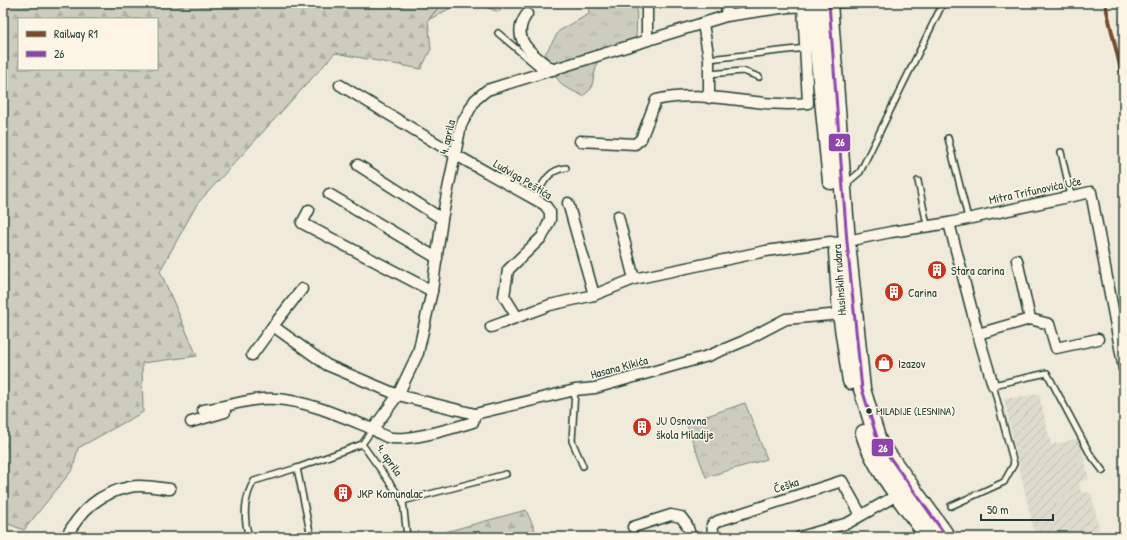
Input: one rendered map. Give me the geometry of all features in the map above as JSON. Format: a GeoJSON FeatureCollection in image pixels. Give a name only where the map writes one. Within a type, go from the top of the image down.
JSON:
{"type":"FeatureCollection","features":[{"type":"Feature","properties":{"kind":"main road","name":"Husinskih rudara"},"geometry":{"type":"LineString","coordinates":[[818,5],[842,188],[841,314],[852,387],[867,444],[897,494],[929,537]]}},
{"type":"Feature","properties":{"kind":"main road","name":"Husinskih rudara"},"geometry":{"type":"LineString","coordinates":[[818,5],[842,242],[862,389],[878,441],[947,537]]}},
{"type":"Feature","properties":{"kind":"street"},"geometry":{"type":"LineString","coordinates":[[639,3],[648,25]]}},
{"type":"Feature","properties":{"kind":"street"},"geometry":{"type":"LineString","coordinates":[[647,3],[647,40]]}},
{"type":"Feature","properties":{"kind":"street"},"geometry":{"type":"LineString","coordinates":[[726,3],[726,16]]}},
{"type":"Feature","properties":{"kind":"street","name":"4. aprila"},"geometry":{"type":"LineString","coordinates":[[203,410],[260,400],[276,399],[322,408],[373,429],[398,395],[418,353],[432,291],[442,218],[461,125],[475,100],[487,90],[726,16],[788,5],[818,5]]}},
{"type":"Feature","properties":{"kind":"street"},"geometry":{"type":"LineString","coordinates":[[580,141],[635,144],[640,139],[656,100],[669,97],[709,98],[789,105],[808,103],[806,48],[818,5]]}},
{"type":"Feature","properties":{"kind":"street"},"geometry":{"type":"LineString","coordinates":[[527,14],[522,21],[520,28],[522,42],[549,72]]}},
{"type":"Feature","properties":{"kind":"street"},"geometry":{"type":"LineString","coordinates":[[703,24],[709,59],[709,98]]}},
{"type":"Feature","properties":{"kind":"street","name":"Ludviga Peštića"},"geometry":{"type":"LineString","coordinates":[[340,85],[534,200],[545,205],[550,212],[550,220],[542,237],[508,270],[504,296],[517,317]]}},
{"type":"Feature","properties":{"kind":"street"},"geometry":{"type":"LineString","coordinates":[[358,165],[442,218]]}},
{"type":"Feature","properties":{"kind":"street","name":"Mitra Trifunovića Uče"},"geometry":{"type":"LineString","coordinates":[[842,242],[927,225],[949,223],[1091,192],[1124,369]]}},
{"type":"Feature","properties":{"kind":"street"},"geometry":{"type":"LineString","coordinates":[[329,194],[437,258]]}},
{"type":"Feature","properties":{"kind":"street"},"geometry":{"type":"LineString","coordinates":[[568,203],[594,295]]}},
{"type":"Feature","properties":{"kind":"street"},"geometry":{"type":"LineString","coordinates":[[309,210],[302,223],[432,291]]}},
{"type":"Feature","properties":{"kind":"street"},"geometry":{"type":"LineString","coordinates":[[618,216],[634,279]]}},
{"type":"Feature","properties":{"kind":"street"},"geometry":{"type":"LineString","coordinates":[[949,223],[978,334],[993,384]]}},
{"type":"Feature","properties":{"kind":"street"},"geometry":{"type":"LineString","coordinates":[[491,327],[550,304],[594,295],[634,279],[766,251],[830,242],[842,242]]}},
{"type":"Feature","properties":{"kind":"street"},"geometry":{"type":"LineString","coordinates":[[1017,260],[1030,319]]}},
{"type":"Feature","properties":{"kind":"street"},"geometry":{"type":"LineString","coordinates":[[252,355],[302,289]]}},
{"type":"Feature","properties":{"kind":"street","name":"Hasana Kikića"},"geometry":{"type":"LineString","coordinates":[[398,395],[475,414],[575,390],[596,388],[708,356],[744,341],[786,319],[841,314]]}},
{"type":"Feature","properties":{"kind":"street"},"geometry":{"type":"LineString","coordinates":[[978,334],[1030,319],[1049,324],[1056,348],[1098,340]]}},
{"type":"Feature","properties":{"kind":"street"},"geometry":{"type":"LineString","coordinates":[[273,326],[327,365],[398,395]]}},
{"type":"Feature","properties":{"kind":"street","name":"4. aprila"},"geometry":{"type":"LineString","coordinates":[[192,422],[247,406],[259,406],[260,400]]}},
{"type":"Feature","properties":{"kind":"street"},"geometry":{"type":"LineString","coordinates":[[373,429],[386,437],[404,439],[451,429],[473,422],[475,414]]}},
{"type":"Feature","properties":{"kind":"street","name":"Češka"},"geometry":{"type":"LineString","coordinates":[[714,537],[712,525],[718,521],[842,481],[861,515]]}},
{"type":"Feature","properties":{"kind":"street"},"geometry":{"type":"LineString","coordinates":[[66,537],[76,520],[98,498],[131,487],[170,489]]}},
{"type":"Feature","properties":{"kind":"street"},"geometry":{"type":"LineString","coordinates":[[800,537],[848,523],[897,494]]}},
{"type":"Feature","properties":{"kind":"street"},"geometry":{"type":"LineString","coordinates":[[633,527],[671,514],[680,517],[687,525],[691,537]]}},
{"type":"Feature","properties":{"kind":"lane"},"geometry":{"type":"LineString","coordinates":[[818,5],[878,3]]}},
{"type":"Feature","properties":{"kind":"lane"},"geometry":{"type":"LineString","coordinates":[[842,188],[860,172],[943,3]]}},
{"type":"Feature","properties":{"kind":"lane"},"geometry":{"type":"LineString","coordinates":[[498,33],[549,72]]}},
{"type":"Feature","properties":{"kind":"lane"},"geometry":{"type":"LineString","coordinates":[[709,59],[806,48]]}},
{"type":"Feature","properties":{"kind":"lane"},"geometry":{"type":"LineString","coordinates":[[709,74],[743,71],[759,77]]}},
{"type":"Feature","properties":{"kind":"lane"},"geometry":{"type":"LineString","coordinates":[[948,138],[968,218]]}},
{"type":"Feature","properties":{"kind":"lane"},"geometry":{"type":"LineString","coordinates":[[1061,152],[1071,196]]}},
{"type":"Feature","properties":{"kind":"lane"},"geometry":{"type":"LineString","coordinates":[[534,200],[549,174],[557,169],[566,168]]}},
{"type":"Feature","properties":{"kind":"lane"},"geometry":{"type":"LineString","coordinates":[[918,181],[927,225]]}},
{"type":"Feature","properties":{"kind":"lane"},"geometry":{"type":"LineString","coordinates":[[951,506],[1004,482],[1014,464],[993,384],[1046,373],[1090,454],[1103,471]]}},
{"type":"Feature","properties":{"kind":"lane"},"geometry":{"type":"LineString","coordinates":[[575,390],[572,441],[584,466]]}},
{"type":"Feature","properties":{"kind":"lane","name":"4. aprila"},"geometry":{"type":"LineString","coordinates":[[249,537],[245,504],[248,490],[254,481],[297,468],[362,444],[373,429]]}},
{"type":"Feature","properties":{"kind":"lane","name":"4. aprila"},"geometry":{"type":"LineString","coordinates":[[362,444],[402,501],[407,537]]}},
{"type":"Feature","properties":{"kind":"lane"},"geometry":{"type":"LineString","coordinates":[[297,468],[311,537]]}},
{"type":"Feature","properties":{"kind":"lane"},"geometry":{"type":"LineString","coordinates":[[402,501],[506,474]]}},
{"type":"Feature","properties":{"kind":"shaded area"},"geometry":{"type":"Polygon","coordinates":[[[1039,394],[1051,445],[1080,438],[1089,479],[1079,482],[1081,492],[1091,493],[1101,537],[1035,537],[1004,399],[1039,394]]]}},
{"type":"Feature","properties":{"kind":"green space"},"geometry":{"type":"Polygon","coordinates":[[[3,3],[442,3],[428,20],[431,49],[421,69],[335,53],[197,204],[160,271],[197,356],[142,363],[143,412],[78,448],[73,469],[24,530],[3,522],[3,3]]]}},
{"type":"Feature","properties":{"kind":"green space"},"geometry":{"type":"Polygon","coordinates":[[[442,3],[460,3],[428,20],[442,3]]]}},
{"type":"Feature","properties":{"kind":"green space"},"geometry":{"type":"Polygon","coordinates":[[[475,3],[506,3],[499,12],[475,3]]]}},
{"type":"Feature","properties":{"kind":"green space"},"geometry":{"type":"Polygon","coordinates":[[[588,3],[637,3],[636,44],[598,59],[591,89],[583,96],[563,86],[542,59],[559,31],[589,14],[588,3]]]}},
{"type":"Feature","properties":{"kind":"green space"},"geometry":{"type":"Polygon","coordinates":[[[745,403],[767,459],[706,477],[686,423],[745,403]]]}},
{"type":"Feature","properties":{"kind":"green space"},"geometry":{"type":"Polygon","coordinates":[[[526,510],[538,537],[427,537],[526,510]]]}},
{"type":"Feature","properties":{"kind":"rail line","name":"R1"},"geometry":{"type":"LineString","coordinates":[[1105,3],[1124,83]]}},
{"type":"Feature","properties":{"kind":"transit line","name":"26"},"geometry":{"type":"LineString","coordinates":[[829,3],[847,242],[862,389],[878,441],[947,537]]}},
{"type":"Feature","properties":{"kind":"place","name":"Stara carina"},"geometry":{"type":"Point","coordinates":[937,270]}},
{"type":"Feature","properties":{"kind":"place","name":"Carina"},"geometry":{"type":"Point","coordinates":[894,292]}},
{"type":"Feature","properties":{"kind":"place","name":"Izazov"},"geometry":{"type":"Point","coordinates":[884,363]}},
{"type":"Feature","properties":{"kind":"place","name":"MILADIJE (LESNINA)"},"geometry":{"type":"Point","coordinates":[869,411]}},
{"type":"Feature","properties":{"kind":"place","name":"JU Osnovna škola Miladije"},"geometry":{"type":"Point","coordinates":[642,427]}},
{"type":"Feature","properties":{"kind":"place","name":"JKP Komunalac"},"geometry":{"type":"Point","coordinates":[343,493]}}]}
